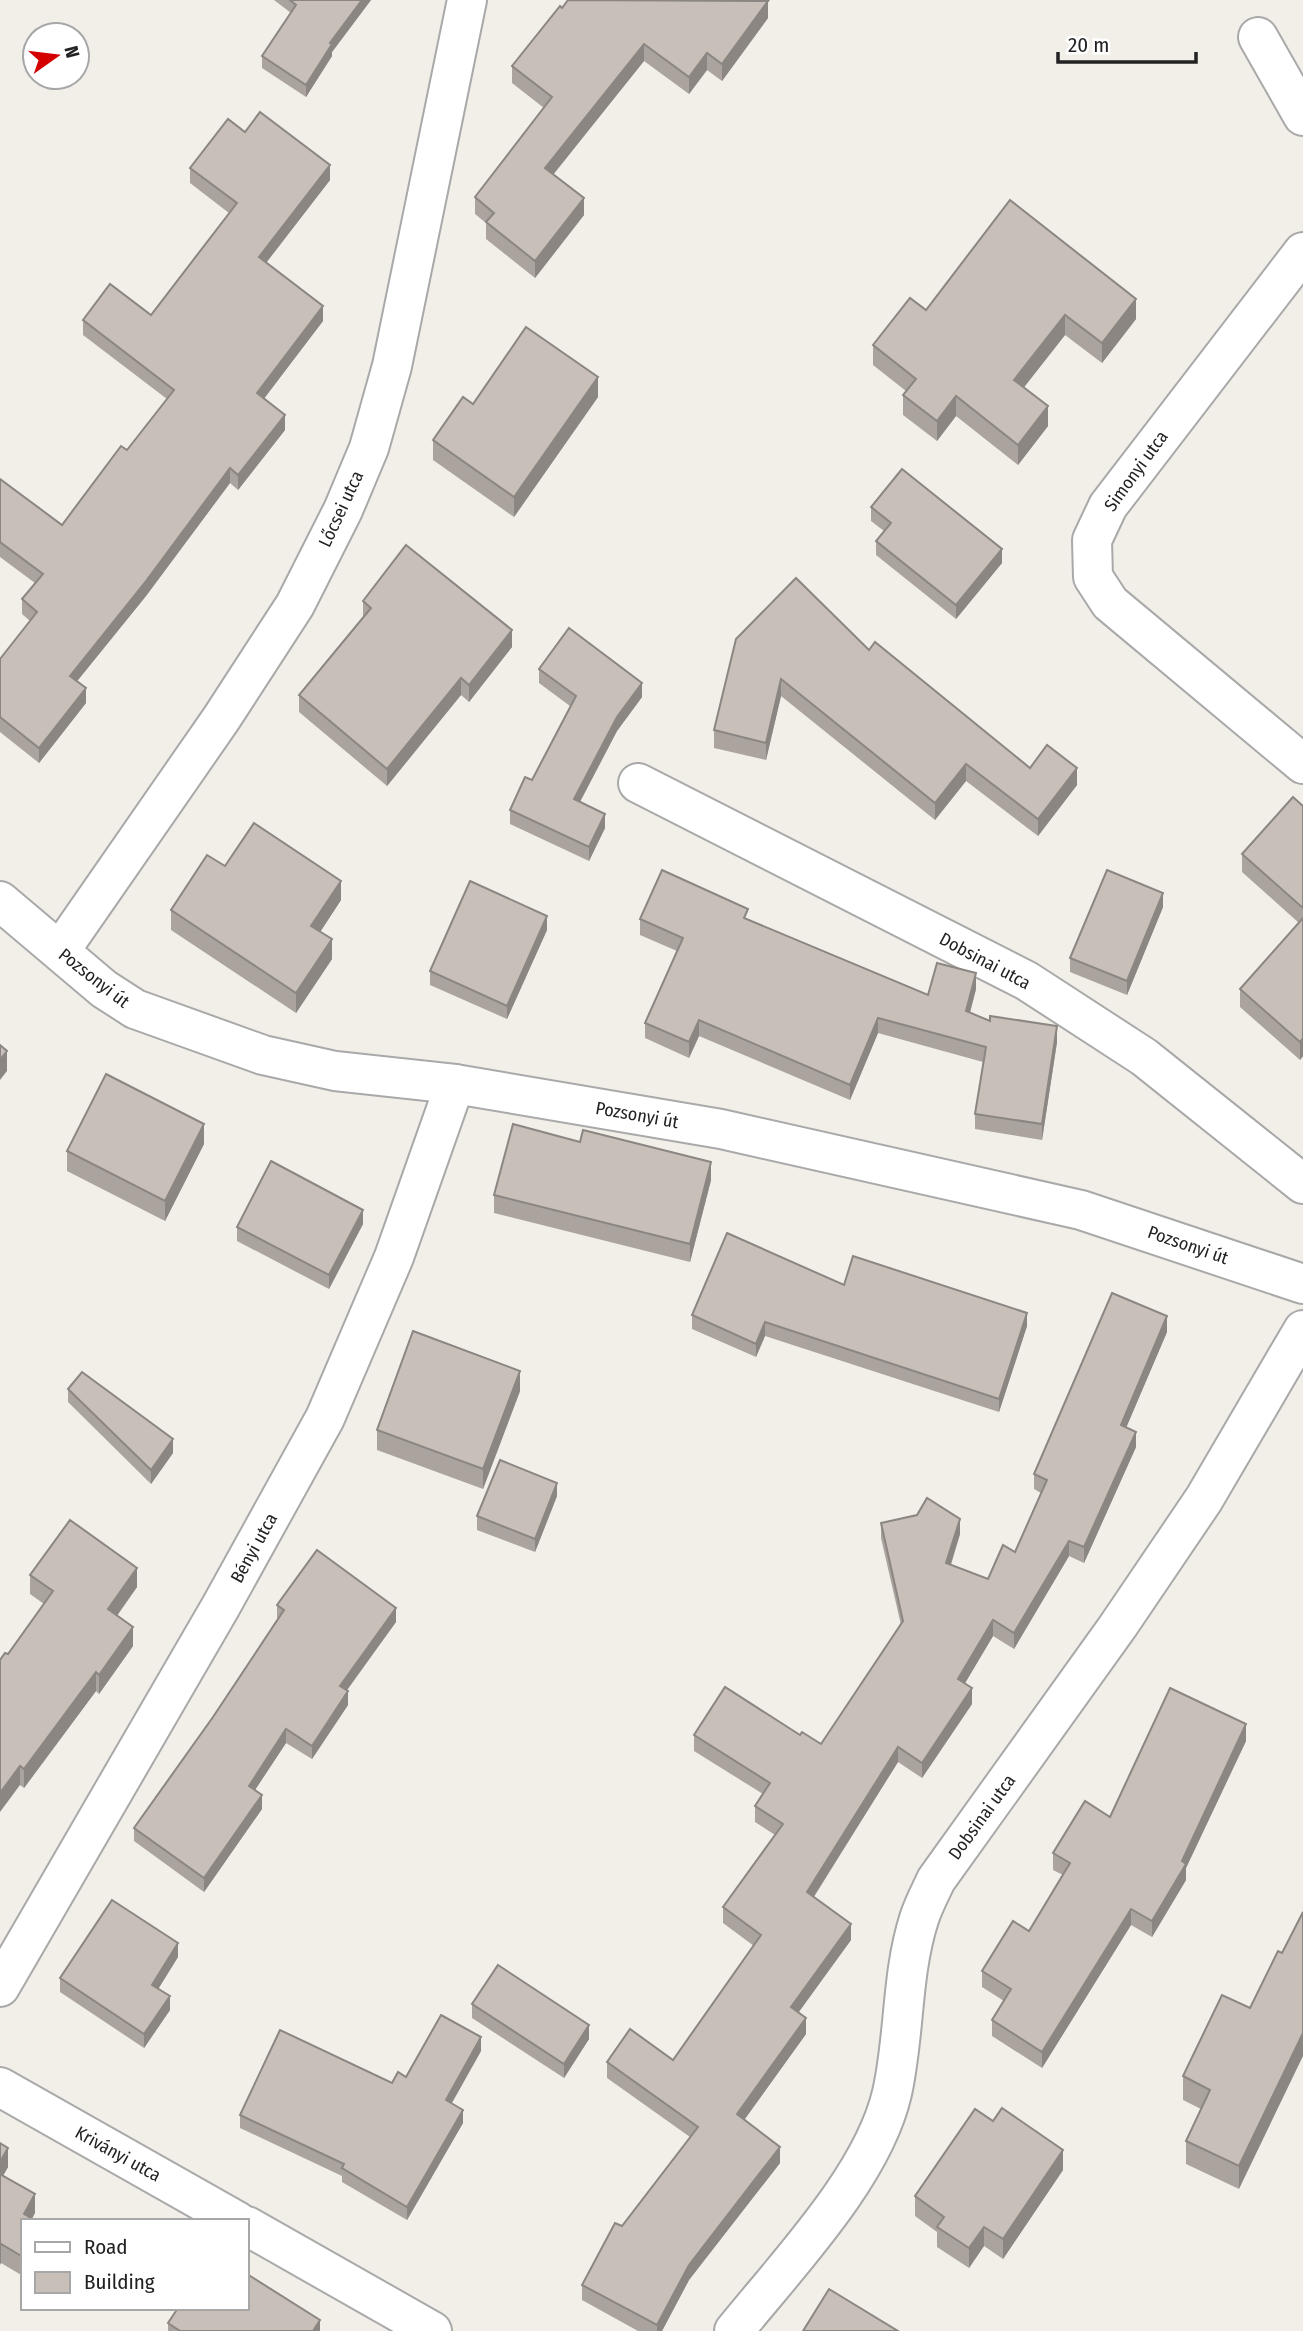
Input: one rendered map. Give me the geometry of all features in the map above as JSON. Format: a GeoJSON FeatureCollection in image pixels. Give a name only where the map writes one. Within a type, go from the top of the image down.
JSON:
{"type":"FeatureCollection","features":[{"type":"Feature","properties":{"kind":"street","name":"Lőcsei utca"},"geometry":{"type":"LineString","coordinates":[[60,951],[221,719],[295,605],[343,510],[369,448],[391,366],[467,0]]}},
{"type":"Feature","properties":{"kind":"street"},"geometry":{"type":"LineString","coordinates":[[1258,37],[1303,116]]}},
{"type":"Feature","properties":{"kind":"street","name":"Simonyi utca"},"geometry":{"type":"LineString","coordinates":[[1303,252],[1108,506],[1092,540],[1093,577],[1110,603],[1303,764]]}},
{"type":"Feature","properties":{"kind":"street","name":"Dobsinai utca"},"geometry":{"type":"LineString","coordinates":[[638,783],[1027,981],[1144,1057],[1303,1184]]}},
{"type":"Feature","properties":{"kind":"street","name":"Pozsonyi út"},"geometry":{"type":"LineString","coordinates":[[0,901],[104,989],[135,1009],[263,1055],[335,1071],[455,1084],[721,1129],[1081,1210],[1303,1284]]}},
{"type":"Feature","properties":{"kind":"street","name":"Bényi utca"},"geometry":{"type":"LineString","coordinates":[[0,1986],[221,1606],[324,1418],[394,1257],[455,1084]]}},
{"type":"Feature","properties":{"kind":"street","name":"Dobsinai utca"},"geometry":{"type":"LineString","coordinates":[[734,2331],[824,2220],[865,2162],[884,2121],[892,2092],[909,1965],[919,1919],[936,1881],[1118,1626],[1196,1511],[1303,1330]]}},
{"type":"Feature","properties":{"kind":"street","name":"Kriványi utca"},"geometry":{"type":"LineString","coordinates":[[0,2087],[233,2219]]}},
{"type":"Feature","properties":{"kind":"street"},"geometry":{"type":"LineString","coordinates":[[248,2227],[432,2331]]}},
{"type":"Feature","properties":{"kind":"building"},"geometry":{"type":"Polygon","coordinates":[[[290,0],[362,0],[330,43],[332,44],[306,85],[262,56],[296,5],[290,0]]]}},
{"type":"Feature","properties":{"kind":"building"},"geometry":{"type":"Polygon","coordinates":[[[568,0],[768,1],[722,64],[707,53],[689,77],[644,44],[545,168],[584,198],[535,261],[486,222],[494,213],[475,197],[552,97],[512,66],[560,6],[562,8],[568,0]]]}},
{"type":"Feature","properties":{"kind":"building"},"geometry":{"type":"Polygon","coordinates":[[[260,112],[330,165],[259,257],[323,306],[257,393],[285,415],[238,475],[230,468],[146,581],[70,676],[86,688],[39,748],[0,717],[0,659],[37,612],[22,599],[43,574],[0,542],[0,479],[62,525],[121,446],[127,450],[174,390],[83,320],[110,284],[151,315],[237,203],[190,168],[228,119],[245,132],[260,112]]]}},
{"type":"Feature","properties":{"kind":"building"},"geometry":{"type":"Polygon","coordinates":[[[1010,200],[1136,299],[1102,343],[1065,315],[1014,380],[1048,406],[1018,445],[956,396],[937,421],[903,395],[916,379],[873,345],[910,298],[926,310],[1010,200]]]}},
{"type":"Feature","properties":{"kind":"building"},"geometry":{"type":"Polygon","coordinates":[[[526,327],[598,377],[514,497],[433,440],[463,397],[473,404],[526,327]]]}},
{"type":"Feature","properties":{"kind":"building"},"geometry":{"type":"Polygon","coordinates":[[[902,469],[1002,549],[956,605],[876,541],[891,523],[871,507],[902,469]]]}},
{"type":"Feature","properties":{"kind":"building"},"geometry":{"type":"Polygon","coordinates":[[[406,545],[512,630],[469,685],[461,678],[387,769],[299,695],[371,608],[363,601],[406,545]]]}},
{"type":"Feature","properties":{"kind":"building"},"geometry":{"type":"Polygon","coordinates":[[[796,578],[869,650],[875,642],[1030,768],[1047,745],[1077,768],[1038,819],[966,764],[935,803],[781,679],[766,743],[714,730],[736,639],[796,578]]]}},
{"type":"Feature","properties":{"kind":"building"},"geometry":{"type":"Polygon","coordinates":[[[569,628],[642,683],[617,717],[574,799],[605,814],[589,847],[510,810],[525,777],[532,780],[576,696],[539,669],[569,628]]]}},
{"type":"Feature","properties":{"kind":"building"},"geometry":{"type":"Polygon","coordinates":[[[1293,797],[1303,806],[1303,908],[1242,854],[1293,797]]]}},
{"type":"Feature","properties":{"kind":"building"},"geometry":{"type":"Polygon","coordinates":[[[254,823],[341,881],[311,926],[332,939],[296,993],[171,910],[207,855],[225,866],[254,823]]]}},
{"type":"Feature","properties":{"kind":"building"},"geometry":{"type":"Polygon","coordinates":[[[662,870],[748,909],[744,918],[928,995],[937,963],[976,973],[966,1011],[990,1021],[990,1016],[1057,1026],[1042,1124],[975,1114],[986,1047],[878,1018],[850,1085],[699,1020],[689,1042],[645,1023],[683,938],[640,919],[662,870]]]}},
{"type":"Feature","properties":{"kind":"building"},"geometry":{"type":"Polygon","coordinates":[[[1107,870],[1163,893],[1127,981],[1070,958],[1107,870]]]}},
{"type":"Feature","properties":{"kind":"building"},"geometry":{"type":"Polygon","coordinates":[[[470,881],[547,916],[507,1006],[430,971],[470,881]]]}},
{"type":"Feature","properties":{"kind":"building"},"geometry":{"type":"Polygon","coordinates":[[[1303,918],[1303,1038],[1300,1042],[1240,989],[1303,918]]]}},
{"type":"Feature","properties":{"kind":"building"},"geometry":{"type":"Polygon","coordinates":[[[0,1045],[7,1051],[0,1060],[0,1045]]]}},
{"type":"Feature","properties":{"kind":"building"},"geometry":{"type":"Polygon","coordinates":[[[106,1074],[204,1124],[165,1201],[67,1151],[106,1074]]]}},
{"type":"Feature","properties":{"kind":"building"},"geometry":{"type":"Polygon","coordinates":[[[513,1124],[580,1142],[583,1130],[711,1162],[690,1244],[494,1195],[513,1124]]]}},
{"type":"Feature","properties":{"kind":"building"},"geometry":{"type":"Polygon","coordinates":[[[271,1161],[363,1210],[329,1275],[237,1227],[271,1161]]]}},
{"type":"Feature","properties":{"kind":"building"},"geometry":{"type":"Polygon","coordinates":[[[727,1233],[844,1285],[853,1256],[1027,1313],[999,1399],[765,1322],[756,1344],[692,1315],[727,1233]]]}},
{"type":"Feature","properties":{"kind":"building"},"geometry":{"type":"Polygon","coordinates":[[[1112,1293],[1167,1316],[1121,1425],[1136,1432],[1084,1547],[1069,1541],[1014,1633],[993,1620],[958,1679],[972,1688],[922,1763],[898,1747],[807,1892],[851,1924],[791,2007],[806,2018],[737,2114],[780,2147],[689,2265],[657,2325],[582,2285],[615,2223],[622,2226],[698,2127],[607,2062],[630,2029],[673,2060],[761,1935],[723,1907],[783,1824],[755,1806],[770,1783],[694,1735],[725,1687],[800,1735],[802,1732],[821,1744],[903,1621],[881,1523],[917,1515],[927,1498],[960,1519],[946,1563],[988,1579],[1003,1545],[1015,1552],[1047,1480],[1034,1474],[1112,1293]]]}},
{"type":"Feature","properties":{"kind":"building"},"geometry":{"type":"Polygon","coordinates":[[[413,1331],[520,1371],[483,1469],[377,1430],[413,1331]]]}},
{"type":"Feature","properties":{"kind":"building"},"geometry":{"type":"Polygon","coordinates":[[[82,1372],[173,1439],[151,1470],[68,1389],[82,1372]]]}},
{"type":"Feature","properties":{"kind":"building"},"geometry":{"type":"Polygon","coordinates":[[[500,1460],[557,1483],[535,1539],[477,1516],[500,1460]]]}},
{"type":"Feature","properties":{"kind":"building"},"geometry":{"type":"Polygon","coordinates":[[[70,1520],[137,1568],[108,1609],[133,1627],[99,1675],[96,1672],[24,1769],[20,1766],[0,1793],[0,1660],[5,1653],[8,1654],[53,1591],[30,1575],[70,1520]]]}},
{"type":"Feature","properties":{"kind":"building"},"geometry":{"type":"Polygon","coordinates":[[[317,1550],[396,1608],[340,1686],[348,1691],[312,1746],[286,1729],[249,1786],[262,1795],[204,1878],[134,1828],[213,1717],[284,1610],[277,1605],[317,1550]]]}},
{"type":"Feature","properties":{"kind":"building"},"geometry":{"type":"Polygon","coordinates":[[[1170,1688],[1246,1724],[1182,1861],[1186,1864],[1152,1921],[1131,1909],[1042,2052],[992,2020],[1011,1989],[982,1971],[1013,1921],[1029,1931],[1070,1863],[1053,1853],[1085,1801],[1110,1817],[1170,1688]]]}},
{"type":"Feature","properties":{"kind":"building"},"geometry":{"type":"Polygon","coordinates":[[[112,1900],[178,1943],[152,1985],[170,1996],[144,2034],[60,1978],[112,1900]]]}},
{"type":"Feature","properties":{"kind":"building"},"geometry":{"type":"Polygon","coordinates":[[[1303,1912],[1303,2033],[1239,2166],[1186,2141],[1210,2090],[1183,2076],[1222,1995],[1250,2008],[1278,1951],[1282,1953],[1303,1912]]]}},
{"type":"Feature","properties":{"kind":"building"},"geometry":{"type":"Polygon","coordinates":[[[498,1965],[589,2025],[564,2064],[472,2004],[498,1965]]]}},
{"type":"Feature","properties":{"kind":"building"},"geometry":{"type":"Polygon","coordinates":[[[441,2015],[481,2037],[446,2100],[463,2110],[407,2207],[342,2168],[344,2164],[240,2115],[280,2030],[392,2083],[398,2072],[406,2077],[441,2015]]]}},
{"type":"Feature","properties":{"kind":"building"},"geometry":{"type":"Polygon","coordinates":[[[1002,2108],[1063,2150],[1003,2239],[984,2227],[969,2248],[937,2227],[944,2217],[915,2196],[975,2109],[993,2121],[1002,2108]]]}},
{"type":"Feature","properties":{"kind":"building"},"geometry":{"type":"Polygon","coordinates":[[[0,2143],[8,2148],[0,2162],[0,2143]]]}},
{"type":"Feature","properties":{"kind":"building"},"geometry":{"type":"Polygon","coordinates":[[[0,2174],[35,2194],[24,2214],[33,2219],[21,2219],[21,2256],[1,2244],[0,2246],[0,2174]]]}},
{"type":"Feature","properties":{"kind":"building"},"geometry":{"type":"Polygon","coordinates":[[[248,2275],[320,2320],[313,2331],[180,2331],[168,2323],[177,2310],[248,2310],[248,2275]]]}},
{"type":"Feature","properties":{"kind":"building"},"geometry":{"type":"Polygon","coordinates":[[[829,2289],[898,2331],[803,2331],[829,2289]]]}}]}
